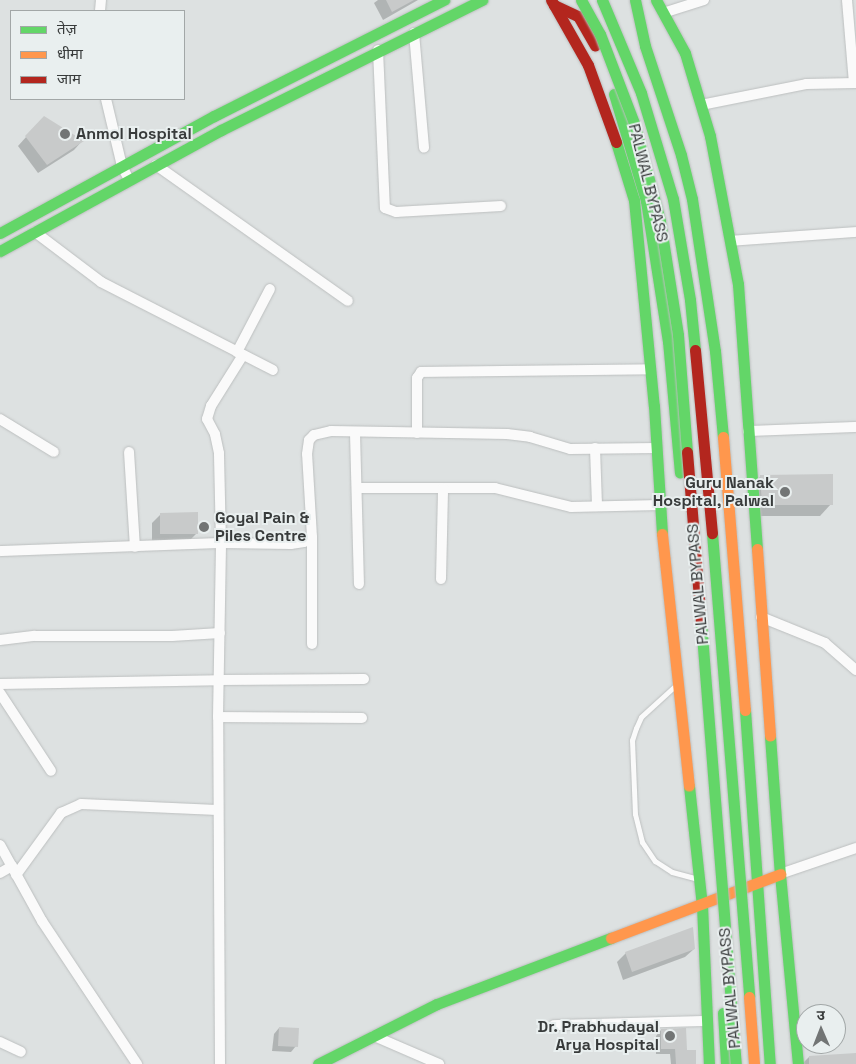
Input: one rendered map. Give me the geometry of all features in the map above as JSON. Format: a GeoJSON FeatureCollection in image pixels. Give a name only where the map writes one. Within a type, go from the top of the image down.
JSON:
{"type":"FeatureCollection","features":[{"type":"Feature","properties":{"kind":"main road"},"geometry":{"type":"LineString","coordinates":[[0,233],[214,116],[444,0]]}},
{"type":"Feature","properties":{"kind":"main road"},"geometry":{"type":"LineString","coordinates":[[0,252],[156,165],[378,50],[482,0]]}},
{"type":"Feature","properties":{"kind":"main road","name":"PALWAL BYPASS"},"geometry":{"type":"LineString","coordinates":[[581,0],[600,34],[634,123],[660,221],[675,316],[719,899],[736,1064]]}},
{"type":"Feature","properties":{"kind":"main road","name":"PALWAL BYPASS"},"geometry":{"type":"LineString","coordinates":[[602,0],[641,94],[673,200],[690,300],[704,442],[754,1064]]}},
{"type":"Feature","properties":{"kind":"main road"},"geometry":{"type":"LineString","coordinates":[[635,0],[645,46],[681,155],[692,199],[708,296],[735,567],[770,1064]]}},
{"type":"Feature","properties":{"kind":"main road"},"geometry":{"type":"LineString","coordinates":[[656,0],[685,53],[710,136],[738,284],[780,874],[798,1064]]}},
{"type":"Feature","properties":{"kind":"main road"},"geometry":{"type":"LineString","coordinates":[[554,2],[578,16],[589,32],[616,98],[646,201],[668,341],[719,899],[726,1064]]}},
{"type":"Feature","properties":{"kind":"main road"},"geometry":{"type":"LineString","coordinates":[[554,2],[588,65],[606,109],[634,200],[651,369],[660,505],[702,905],[709,1064]]}},
{"type":"Feature","properties":{"kind":"main road"},"geometry":{"type":"LineString","coordinates":[[318,1064],[437,1004],[719,899],[780,874]]}},
{"type":"Feature","properties":{"kind":"street"},"geometry":{"type":"LineString","coordinates":[[663,13],[704,0]]}},
{"type":"Feature","properties":{"kind":"street"},"geometry":{"type":"LineString","coordinates":[[701,105],[806,84],[855,83],[847,0]]}},
{"type":"Feature","properties":{"kind":"street"},"geometry":{"type":"LineString","coordinates":[[414,33],[424,148]]}},
{"type":"Feature","properties":{"kind":"street"},"geometry":{"type":"LineString","coordinates":[[378,50],[385,208],[396,212],[501,206]]}},
{"type":"Feature","properties":{"kind":"street"},"geometry":{"type":"LineString","coordinates":[[106,100],[122,166],[129,180]]}},
{"type":"Feature","properties":{"kind":"street"},"geometry":{"type":"LineString","coordinates":[[156,165],[348,301]]}},
{"type":"Feature","properties":{"kind":"street"},"geometry":{"type":"LineString","coordinates":[[35,232],[101,282],[273,370]]}},
{"type":"Feature","properties":{"kind":"street"},"geometry":{"type":"LineString","coordinates":[[730,242],[856,232]]}},
{"type":"Feature","properties":{"kind":"street"},"geometry":{"type":"LineString","coordinates":[[220,1064],[218,717],[221,543],[219,453],[215,434],[207,419],[211,406],[240,353],[270,289]]}},
{"type":"Feature","properties":{"kind":"street"},"geometry":{"type":"LineString","coordinates":[[417,433],[417,378],[422,372],[651,369]]}},
{"type":"Feature","properties":{"kind":"street"},"geometry":{"type":"LineString","coordinates":[[0,419],[54,452]]}},
{"type":"Feature","properties":{"kind":"street"},"geometry":{"type":"LineString","coordinates":[[748,431],[856,427]]}},
{"type":"Feature","properties":{"kind":"street"},"geometry":{"type":"LineString","coordinates":[[312,644],[312,537],[308,483],[309,440],[314,435],[331,431],[355,433],[507,434],[530,437],[570,449],[657,448]]}},
{"type":"Feature","properties":{"kind":"street"},"geometry":{"type":"LineString","coordinates":[[355,433],[360,584]]}},
{"type":"Feature","properties":{"kind":"street"},"geometry":{"type":"LineString","coordinates":[[595,448],[597,506]]}},
{"type":"Feature","properties":{"kind":"street"},"geometry":{"type":"LineString","coordinates":[[129,452],[135,547]]}},
{"type":"Feature","properties":{"kind":"street"},"geometry":{"type":"LineString","coordinates":[[357,488],[495,488],[571,507],[660,505]]}},
{"type":"Feature","properties":{"kind":"street"},"geometry":{"type":"LineString","coordinates":[[441,579],[443,488]]}},
{"type":"Feature","properties":{"kind":"street"},"geometry":{"type":"LineString","coordinates":[[0,551],[221,543],[291,544],[304,542],[312,537]]}},
{"type":"Feature","properties":{"kind":"street"},"geometry":{"type":"LineString","coordinates":[[761,617],[825,643],[856,670]]}},
{"type":"Feature","properties":{"kind":"street"},"geometry":{"type":"LineString","coordinates":[[0,640],[34,636],[155,636],[220,633]]}},
{"type":"Feature","properties":{"kind":"street"},"geometry":{"type":"LineString","coordinates":[[0,684],[364,679]]}},
{"type":"Feature","properties":{"kind":"street"},"geometry":{"type":"LineString","coordinates":[[0,692],[51,771]]}},
{"type":"Feature","properties":{"kind":"street"},"geometry":{"type":"LineString","coordinates":[[218,717],[362,718]]}},
{"type":"Feature","properties":{"kind":"street"},"geometry":{"type":"LineString","coordinates":[[0,873],[14,871],[61,813],[81,804],[218,810]]}},
{"type":"Feature","properties":{"kind":"street"},"geometry":{"type":"LineString","coordinates":[[0,845],[42,921],[137,1064]]}},
{"type":"Feature","properties":{"kind":"street"},"geometry":{"type":"LineString","coordinates":[[780,874],[856,848]]}},
{"type":"Feature","properties":{"kind":"street"},"geometry":{"type":"LineString","coordinates":[[554,1025],[707,1021]]}},
{"type":"Feature","properties":{"kind":"street"},"geometry":{"type":"LineString","coordinates":[[374,1036],[439,1064]]}},
{"type":"Feature","properties":{"kind":"street"},"geometry":{"type":"LineString","coordinates":[[0,1042],[21,1052]]}},
{"type":"Feature","properties":{"kind":"lane"},"geometry":{"type":"LineString","coordinates":[[678,683],[641,717],[632,740],[635,814],[642,842],[655,861],[672,872],[699,880]]}},
{"type":"Feature","properties":{"kind":"building"},"geometry":{"type":"Polygon","coordinates":[[[386,0],[414,0],[392,12],[386,0]]]}},
{"type":"Feature","properties":{"kind":"building"},"geometry":{"type":"Polygon","coordinates":[[[44,116],[84,141],[47,165],[25,136],[44,116]]]}},
{"type":"Feature","properties":{"kind":"building"},"geometry":{"type":"Polygon","coordinates":[[[833,474],[833,505],[762,505],[760,475],[833,474]]]}},
{"type":"Feature","properties":{"kind":"building"},"geometry":{"type":"Polygon","coordinates":[[[198,512],[198,534],[160,534],[160,513],[198,512]]]}},
{"type":"Feature","properties":{"kind":"building"},"geometry":{"type":"Polygon","coordinates":[[[693,927],[695,949],[632,972],[625,952],[693,927]]]}},
{"type":"Feature","properties":{"kind":"building"},"geometry":{"type":"Polygon","coordinates":[[[279,1027],[299,1028],[298,1047],[278,1046],[279,1027]]]}},
{"type":"Feature","properties":{"kind":"building"},"geometry":{"type":"Polygon","coordinates":[[[686,1028],[687,1050],[696,1050],[696,1064],[676,1064],[675,1049],[661,1049],[661,1029],[686,1028]]]}},
{"type":"Feature","properties":{"kind":"building"},"geometry":{"type":"Polygon","coordinates":[[[856,1053],[856,1064],[809,1064],[809,1056],[856,1053]]]}},
{"type":"Feature","properties":{"kind":"traffic: fast"},"geometry":{"type":"LineString","coordinates":[[0,233],[214,116],[444,0]]}},
{"type":"Feature","properties":{"kind":"traffic: fast"},"geometry":{"type":"LineString","coordinates":[[0,251],[221,130],[482,0]]}},
{"type":"Feature","properties":{"kind":"traffic: fast"},"geometry":{"type":"LineString","coordinates":[[581,0],[600,34],[634,123],[660,221],[678,335],[687,452]]}},
{"type":"Feature","properties":{"kind":"traffic: fast"},"geometry":{"type":"LineString","coordinates":[[602,0],[641,93],[673,199],[690,300],[695,350]]}},
{"type":"Feature","properties":{"kind":"traffic: fast"},"geometry":{"type":"LineString","coordinates":[[635,0],[645,46],[681,155],[692,199],[715,351],[723,437]]}},
{"type":"Feature","properties":{"kind":"traffic: fast"},"geometry":{"type":"LineString","coordinates":[[656,0],[685,53],[710,136],[738,284],[757,549]]}},
{"type":"Feature","properties":{"kind":"traffic: fast"},"geometry":{"type":"LineString","coordinates":[[614,94],[646,201],[668,341],[680,472]]}},
{"type":"Feature","properties":{"kind":"traffic: fast"},"geometry":{"type":"LineString","coordinates":[[616,142],[634,200],[654,406],[662,534]]}},
{"type":"Feature","properties":{"kind":"traffic: fast"},"geometry":{"type":"LineString","coordinates":[[712,533],[749,997]]}},
{"type":"Feature","properties":{"kind":"traffic: fast"},"geometry":{"type":"LineString","coordinates":[[701,622],[736,1064]]}},
{"type":"Feature","properties":{"kind":"traffic: fast"},"geometry":{"type":"LineString","coordinates":[[745,710],[770,1064]]}},
{"type":"Feature","properties":{"kind":"traffic: fast"},"geometry":{"type":"LineString","coordinates":[[770,736],[780,874],[798,1064]]}},
{"type":"Feature","properties":{"kind":"traffic: fast"},"geometry":{"type":"LineString","coordinates":[[689,786],[702,905],[709,1064]]}},
{"type":"Feature","properties":{"kind":"traffic: fast"},"geometry":{"type":"LineString","coordinates":[[318,1064],[437,1004],[611,938]]}},
{"type":"Feature","properties":{"kind":"traffic: fast"},"geometry":{"type":"LineString","coordinates":[[723,1013],[726,1064]]}},
{"type":"Feature","properties":{"kind":"traffic: slow"},"geometry":{"type":"LineString","coordinates":[[723,437],[745,710]]}},
{"type":"Feature","properties":{"kind":"traffic: slow"},"geometry":{"type":"LineString","coordinates":[[662,534],[689,786]]}},
{"type":"Feature","properties":{"kind":"traffic: slow"},"geometry":{"type":"LineString","coordinates":[[757,549],[770,736]]}},
{"type":"Feature","properties":{"kind":"traffic: slow"},"geometry":{"type":"LineString","coordinates":[[611,938],[780,874]]}},
{"type":"Feature","properties":{"kind":"traffic: slow"},"geometry":{"type":"LineString","coordinates":[[749,997],[754,1064]]}},
{"type":"Feature","properties":{"kind":"traffic: jam"},"geometry":{"type":"LineString","coordinates":[[551,0],[554,5],[578,16],[595,45]]}},
{"type":"Feature","properties":{"kind":"traffic: jam"},"geometry":{"type":"LineString","coordinates":[[554,5],[588,65],[616,142]]}},
{"type":"Feature","properties":{"kind":"traffic: jam"},"geometry":{"type":"LineString","coordinates":[[695,350],[712,533]]}},
{"type":"Feature","properties":{"kind":"traffic: jam"},"geometry":{"type":"LineString","coordinates":[[687,452],[701,622]]}},
{"type":"Feature","properties":{"kind":"place","name":"Anmol Hospital"},"geometry":{"type":"Point","coordinates":[65,134]}},
{"type":"Feature","properties":{"kind":"place","name":"Guru Nanak Hospital, Palwal"},"geometry":{"type":"Point","coordinates":[785,492]}},
{"type":"Feature","properties":{"kind":"place","name":"Goyal Pain & Piles Centre"},"geometry":{"type":"Point","coordinates":[204,527]}},
{"type":"Feature","properties":{"kind":"place","name":"Dr. Prabhudayal Arya Hospital"},"geometry":{"type":"Point","coordinates":[670,1036]}}]}
